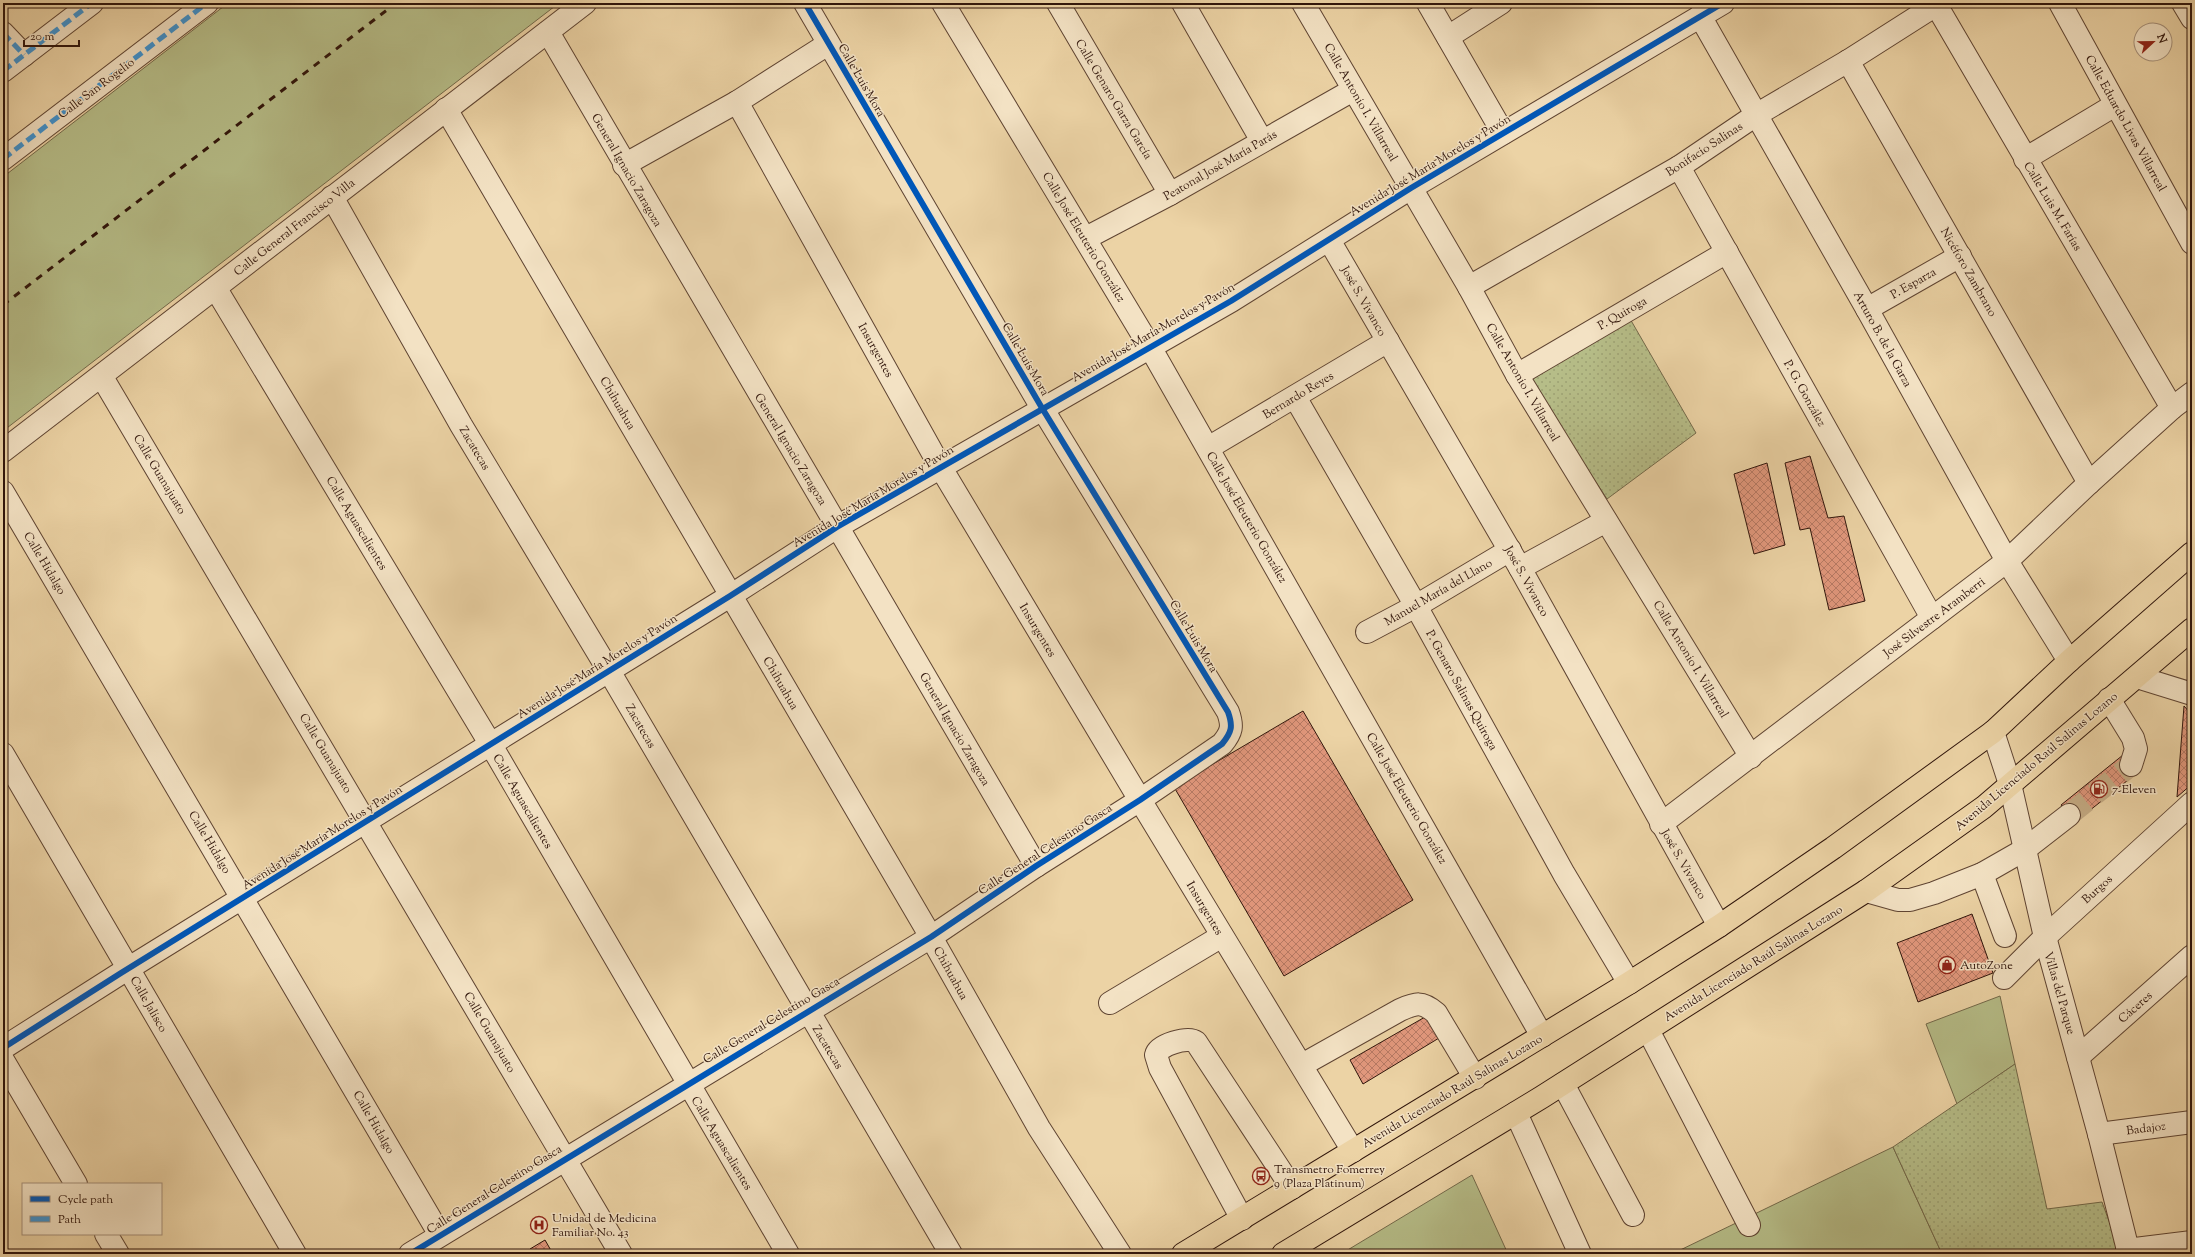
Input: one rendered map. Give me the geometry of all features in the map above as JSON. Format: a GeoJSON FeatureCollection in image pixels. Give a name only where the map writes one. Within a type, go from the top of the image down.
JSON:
{"type":"FeatureCollection","features":[{"type":"Feature","properties":{"kind":"main road","name":"Avenida Licenciado Raúl Salinas Lozano"},"geometry":{"type":"LineString","coordinates":[[1184,1254],[1629,983],[1719,926],[1839,844],[1993,732],[2069,661],[2192,553]]}},
{"type":"Feature","properties":{"kind":"main road","name":"Avenida Licenciado Raúl Salinas Lozano"},"geometry":{"type":"LineString","coordinates":[[1283,1254],[1563,1084],[1866,891],[1977,812],[2192,629]]}},
{"type":"Feature","properties":{"kind":"street"},"geometry":{"type":"LineString","coordinates":[[3,71],[92,3]]}},
{"type":"Feature","properties":{"kind":"street","name":"Calle San Rogelio"},"geometry":{"type":"LineString","coordinates":[[3,159],[207,3]]}},
{"type":"Feature","properties":{"kind":"street","name":"Calle General Francisco Villa"},"geometry":{"type":"LineString","coordinates":[[3,451],[102,377],[332,197],[585,3]]}},
{"type":"Feature","properties":{"kind":"street","name":"Calle Luis Mora"},"geometry":{"type":"LineString","coordinates":[[805,3],[1042,408],[1224,706],[1232,724]]}},
{"type":"Feature","properties":{"kind":"street","name":"Calle José Eleuterio González"},"geometry":{"type":"LineString","coordinates":[[943,3],[1150,346],[1542,1036]]}},
{"type":"Feature","properties":{"kind":"street","name":"Calle Genaro Garza García"},"geometry":{"type":"LineString","coordinates":[[1058,3],[1170,194]]}},
{"type":"Feature","properties":{"kind":"street"},"geometry":{"type":"LineString","coordinates":[[1183,3],[1262,141]]}},
{"type":"Feature","properties":{"kind":"street","name":"Calle Antonio I. Villarreal"},"geometry":{"type":"LineString","coordinates":[[1303,3],[1469,287],[1517,375],[1751,757]]}},
{"type":"Feature","properties":{"kind":"street"},"geometry":{"type":"LineString","coordinates":[[1428,3],[1503,133]]}},
{"type":"Feature","properties":{"kind":"street"},"geometry":{"type":"LineString","coordinates":[[1448,37],[1501,3]]}},
{"type":"Feature","properties":{"kind":"street","name":"Avenida José María Morelos y Pavón"},"geometry":{"type":"LineString","coordinates":[[3,1048],[730,596],[837,527],[1150,346],[1231,301],[1411,188],[1723,3]]}},
{"type":"Feature","properties":{"kind":"street","name":"Calle Eduardo Livas Villarreal"},"geometry":{"type":"LineString","coordinates":[[2060,3],[2192,243]]}},
{"type":"Feature","properties":{"kind":"street"},"geometry":{"type":"LineString","coordinates":[[2183,3],[2192,18]]}},
{"type":"Feature","properties":{"kind":"street","name":"Bonifacio Salinas"},"geometry":{"type":"LineString","coordinates":[[1469,287],[1679,167],[1756,115],[1848,61],[1935,4]]}},
{"type":"Feature","properties":{"kind":"street","name":"Calle Luis M. Farías"},"geometry":{"type":"LineString","coordinates":[[1935,4],[2172,408]]}},
{"type":"Feature","properties":{"kind":"street","name":"Arturo B. de la Garza"},"geometry":{"type":"LineString","coordinates":[[1700,16],[1867,309],[2007,561],[2069,661]]}},
{"type":"Feature","properties":{"kind":"street","name":"General Ignacio Zaragoza"},"geometry":{"type":"LineString","coordinates":[[548,32],[624,165],[1036,866]]}},
{"type":"Feature","properties":{"kind":"street"},"geometry":{"type":"LineString","coordinates":[[3,33],[24,55]]}},
{"type":"Feature","properties":{"kind":"street"},"geometry":{"type":"LineString","coordinates":[[624,165],[737,102],[828,44]]}},
{"type":"Feature","properties":{"kind":"street","name":"Nicéforo Zambrano"},"geometry":{"type":"LineString","coordinates":[[1848,61],[2089,483]]}},
{"type":"Feature","properties":{"kind":"street","name":"Peatonal José María Parás"},"geometry":{"type":"LineString","coordinates":[[1086,238],[1170,194],[1353,90]]}},
{"type":"Feature","properties":{"kind":"street","name":"Insurgentes"},"geometry":{"type":"LineString","coordinates":[[737,102],[941,468],[1353,1151]]}},
{"type":"Feature","properties":{"kind":"street"},"geometry":{"type":"LineString","coordinates":[[2025,159],[2115,105]]}},
{"type":"Feature","properties":{"kind":"street","name":"Chihuahua"},"geometry":{"type":"LineString","coordinates":[[446,109],[931,937],[1039,1128],[1120,1254]]}},
{"type":"Feature","properties":{"kind":"street","name":"P. G. González"},"geometry":{"type":"LineString","coordinates":[[1679,167],[1932,618]]}},
{"type":"Feature","properties":{"kind":"street","name":"Zacatecas"},"geometry":{"type":"LineString","coordinates":[[332,197],[461,425],[609,671],[807,1011],[951,1254]]}},
{"type":"Feature","properties":{"kind":"street","name":"José S. Vivanco"},"geometry":{"type":"LineString","coordinates":[[1329,240],[1515,559],[1719,926]]}},
{"type":"Feature","properties":{"kind":"street","name":"P. Quiroga"},"geometry":{"type":"LineString","coordinates":[[1517,375],[1727,252]]}},
{"type":"Feature","properties":{"kind":"street","name":"P. Esparza"},"geometry":{"type":"LineString","coordinates":[[1867,309],[1960,256]]}},
{"type":"Feature","properties":{"kind":"street","name":"Calle Aguascalientes"},"geometry":{"type":"LineString","coordinates":[[216,289],[491,745],[687,1084],[788,1254]]}},
{"type":"Feature","properties":{"kind":"street","name":"Bernardo Reyes"},"geometry":{"type":"LineString","coordinates":[[1208,448],[1388,341]]}},
{"type":"Feature","properties":{"kind":"street","name":"Calle Guanajuato"},"geometry":{"type":"LineString","coordinates":[[102,377],[367,822],[621,1254]]}},
{"type":"Feature","properties":{"kind":"street","name":"José Silvestre Aramberri"},"geometry":{"type":"LineString","coordinates":[[1661,824],[2007,561],[2089,483],[2172,408],[2192,393]]}},
{"type":"Feature","properties":{"kind":"street","name":"P. Genaro Salinas Quiroga"},"geometry":{"type":"LineString","coordinates":[[1295,397],[1416,606],[1564,874],[1629,983]]}},
{"type":"Feature","properties":{"kind":"street","name":"Calle Hidalgo"},"geometry":{"type":"LineString","coordinates":[[3,492],[440,1235]]}},
{"type":"Feature","properties":{"kind":"street","name":"Manuel María del Llano"},"geometry":{"type":"LineString","coordinates":[[1367,632],[1416,606],[1515,559],[1606,521]]}},
{"type":"Feature","properties":{"kind":"street"},"geometry":{"type":"LineString","coordinates":[[2137,677],[2192,694]]}},
{"type":"Feature","properties":{"kind":"street"},"geometry":{"type":"LineString","coordinates":[[2109,699],[2133,738],[2136,749],[2131,765]]}},
{"type":"Feature","properties":{"kind":"street","name":"Calle General Celestino Gasca"},"geometry":{"type":"LineString","coordinates":[[410,1254],[564,1158],[931,937],[1036,866],[1140,800],[1222,744],[1230,735],[1232,724]]}},
{"type":"Feature","properties":{"kind":"street","name":"Villas del Parque"},"geometry":{"type":"LineString","coordinates":[[1993,732],[2010,784],[2045,937],[2099,1134],[2128,1252]]}},
{"type":"Feature","properties":{"kind":"street","name":"Calle Jalisco"},"geometry":{"type":"LineString","coordinates":[[3,754],[295,1254]]}},
{"type":"Feature","properties":{"kind":"street","name":"Burgos"},"geometry":{"type":"LineString","coordinates":[[2004,978],[2045,937],[2192,802]]}},
{"type":"Feature","properties":{"kind":"street"},"geometry":{"type":"LineString","coordinates":[[1866,891],[1898,900],[1910,900],[1934,893],[1982,874],[2024,850],[2069,815]]}},
{"type":"Feature","properties":{"kind":"street"},"geometry":{"type":"LineString","coordinates":[[1982,874],[2005,936]]}},
{"type":"Feature","properties":{"kind":"street"},"geometry":{"type":"LineString","coordinates":[[1110,1003],[1222,936]]}},
{"type":"Feature","properties":{"kind":"street","name":"Cáceres"},"geometry":{"type":"LineString","coordinates":[[2078,1058],[2192,956]]}},
{"type":"Feature","properties":{"kind":"street"},"geometry":{"type":"LineString","coordinates":[[1302,1065],[1400,1010],[1414,1004],[1426,1005],[1436,1013],[1475,1078]]}},
{"type":"Feature","properties":{"kind":"street"},"geometry":{"type":"LineString","coordinates":[[1648,1030],[1749,1225]]}},
{"type":"Feature","properties":{"kind":"street"},"geometry":{"type":"LineString","coordinates":[[1242,1219],[1160,1068],[1156,1055],[1160,1049],[1182,1040],[1193,1040],[1196,1042],[1292,1188]]}},
{"type":"Feature","properties":{"kind":"street"},"geometry":{"type":"LineString","coordinates":[[3,1060],[75,1183]]}},
{"type":"Feature","properties":{"kind":"street"},"geometry":{"type":"LineString","coordinates":[[1563,1084],[1633,1215]]}},
{"type":"Feature","properties":{"kind":"street"},"geometry":{"type":"LineString","coordinates":[[1516,1113],[1580,1254]]}},
{"type":"Feature","properties":{"kind":"street","name":"Badajoz"},"geometry":{"type":"LineString","coordinates":[[2099,1134],[2192,1122]]}},
{"type":"Feature","properties":{"kind":"street"},"geometry":{"type":"LineString","coordinates":[[107,1235],[118,1254]]}},
{"type":"Feature","properties":{"kind":"street"},"geometry":{"type":"LineString","coordinates":[[2128,1252],[2192,1242]]}},
{"type":"Feature","properties":{"kind":"green space"},"geometry":{"type":"Polygon","coordinates":[[[228,3],[559,3],[3,431],[3,177],[228,3]]]}},
{"type":"Feature","properties":{"kind":"green space"},"geometry":{"type":"Polygon","coordinates":[[[1629,317],[1696,433],[1607,499],[1530,381],[1629,317]]]}},
{"type":"Feature","properties":{"kind":"green space"},"geometry":{"type":"Polygon","coordinates":[[[2000,996],[2015,1064],[1957,1104],[1926,1024],[2000,996]]]}},
{"type":"Feature","properties":{"kind":"green space"},"geometry":{"type":"Polygon","coordinates":[[[2015,1064],[2047,1209],[2102,1202],[2121,1254],[1942,1254],[1893,1147],[2015,1064]]]}},
{"type":"Feature","properties":{"kind":"green space"},"geometry":{"type":"Polygon","coordinates":[[[1893,1147],[1942,1254],[1672,1254],[1893,1147]]]}},
{"type":"Feature","properties":{"kind":"green space"},"geometry":{"type":"Polygon","coordinates":[[[1472,1175],[1508,1254],[1341,1254],[1472,1175]]]}},
{"type":"Feature","properties":{"kind":"building"},"geometry":{"type":"Polygon","coordinates":[[[1810,456],[1828,518],[1844,516],[1865,601],[1829,610],[1810,528],[1800,530],[1785,463],[1810,456]]]}},
{"type":"Feature","properties":{"kind":"building"},"geometry":{"type":"Polygon","coordinates":[[[1767,463],[1785,545],[1754,554],[1734,474],[1767,463]]]}},
{"type":"Feature","properties":{"kind":"building"},"geometry":{"type":"Polygon","coordinates":[[[2184,706],[2192,715],[2192,784],[2177,797],[2184,706]]]}},
{"type":"Feature","properties":{"kind":"building"},"geometry":{"type":"Polygon","coordinates":[[[1303,711],[1413,900],[1284,976],[1174,787],[1303,711]]]}},
{"type":"Feature","properties":{"kind":"building","name":"7-Eleven"},"geometry":{"type":"Polygon","coordinates":[[[2123,755],[2137,773],[2075,822],[2061,805],[2123,755]]]}},
{"type":"Feature","properties":{"kind":"building","name":"AutoZone"},"geometry":{"type":"Polygon","coordinates":[[[1972,914],[1993,973],[1918,1002],[1897,943],[1972,914]]]}},
{"type":"Feature","properties":{"kind":"building"},"geometry":{"type":"Polygon","coordinates":[[[1432,1013],[1444,1035],[1363,1084],[1350,1060],[1432,1013]]]}},
{"type":"Feature","properties":{"kind":"building"},"geometry":{"type":"Polygon","coordinates":[[[545,1240],[553,1254],[533,1254],[530,1249],[545,1240]]]}},
{"type":"Feature","properties":{"kind":"tunnel"},"geometry":{"type":"LineString","coordinates":[[2069,815],[2131,765]]}},
{"type":"Feature","properties":{"kind":"railway"},"geometry":{"type":"LineString","coordinates":[[3,305],[396,3]]}},
{"type":"Feature","properties":{"kind":"marked path"},"geometry":{"type":"LineString","coordinates":[[3,71],[92,3]]}},
{"type":"Feature","properties":{"kind":"marked path"},"geometry":{"type":"LineString","coordinates":[[3,159],[207,3]]}},
{"type":"Feature","properties":{"kind":"marked path"},"geometry":{"type":"LineString","coordinates":[[3,33],[24,55]]}},
{"type":"Feature","properties":{"kind":"cycle path"},"geometry":{"type":"LineString","coordinates":[[410,1254],[931,937],[1036,866],[1140,800],[1222,744],[1231,729],[1231,721],[1228,712],[1042,408],[805,3]]}},
{"type":"Feature","properties":{"kind":"cycle path"},"geometry":{"type":"LineString","coordinates":[[3,1048],[121,973],[730,596],[837,527],[1231,301],[1411,188],[1723,3]]}},
{"type":"Feature","properties":{"kind":"place","name":"7-Eleven"},"geometry":{"type":"Point","coordinates":[2099,789]}},
{"type":"Feature","properties":{"kind":"place","name":"AutoZone"},"geometry":{"type":"Point","coordinates":[1947,965]}},
{"type":"Feature","properties":{"kind":"place","name":"Transmetro Fomerrey 9 (Plaza Platinum)"},"geometry":{"type":"Point","coordinates":[1261,1176]}},
{"type":"Feature","properties":{"kind":"place","name":"Unidad de Medicina Familiar No. 43"},"geometry":{"type":"Point","coordinates":[539,1225]}}]}
